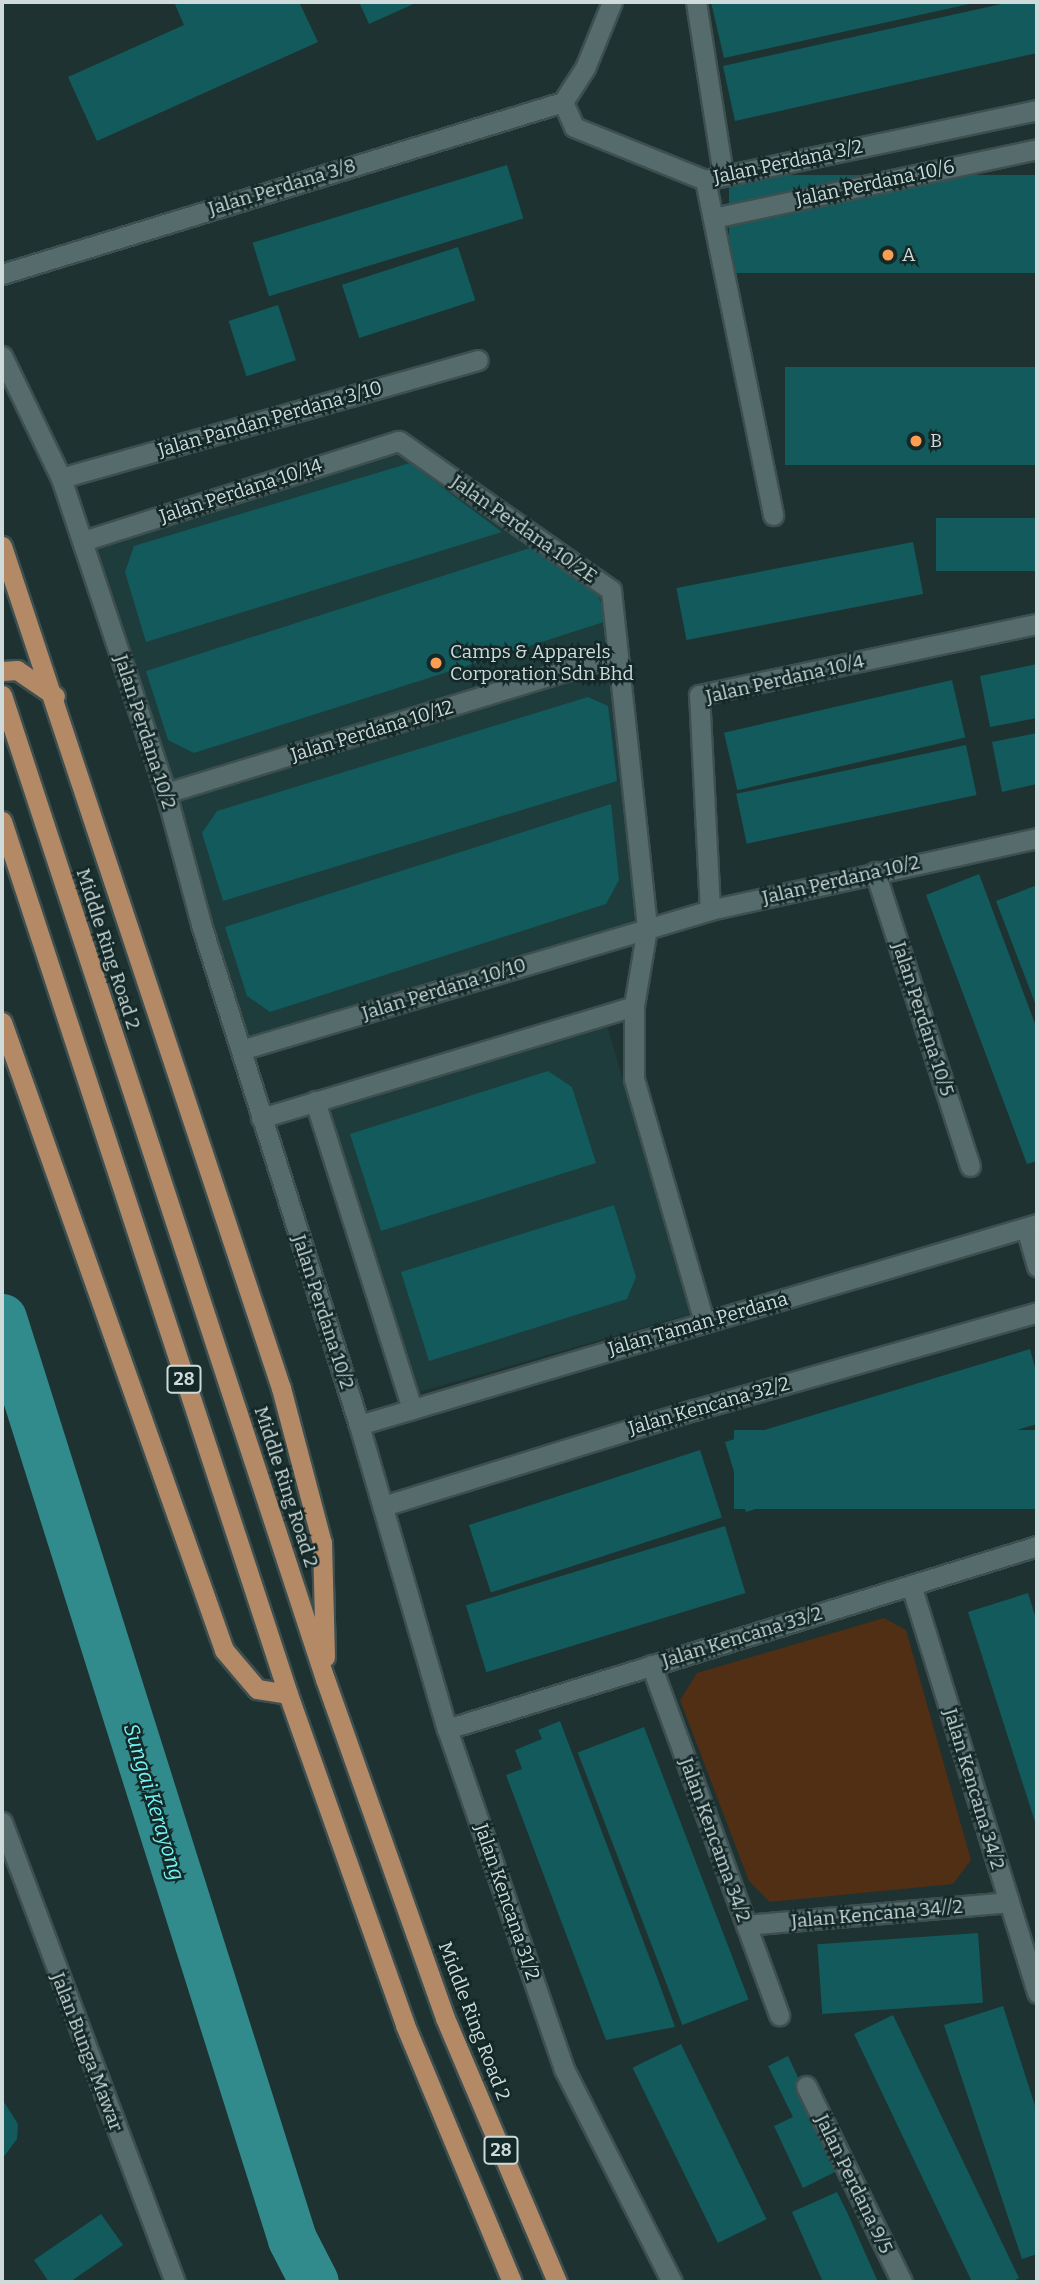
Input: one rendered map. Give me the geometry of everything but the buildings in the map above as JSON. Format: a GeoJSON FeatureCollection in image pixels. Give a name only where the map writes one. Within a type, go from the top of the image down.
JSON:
{"type":"FeatureCollection","features":[{"type":"Feature","properties":{"kind":"highway"},"geometry":{"type":"LineString","coordinates":[[2,546],[55,696],[281,1388],[322,1543],[325,1679]]}},
{"type":"Feature","properties":{"kind":"highway"},"geometry":{"type":"LineString","coordinates":[[2,671],[17,670],[55,696]]}},
{"type":"Feature","properties":{"kind":"highway","name":"Middle Ring Road 2"},"geometry":{"type":"LineString","coordinates":[[2,695],[325,1679],[445,2018],[556,2282]]}},
{"type":"Feature","properties":{"kind":"highway","name":"28"},"geometry":{"type":"LineString","coordinates":[[2,821],[288,1694],[405,2025],[512,2282]]}},
{"type":"Feature","properties":{"kind":"highway"},"geometry":{"type":"LineString","coordinates":[[2,1022],[224,1650],[257,1689],[288,1694]]}},
{"type":"Feature","properties":{"kind":"street"},"geometry":{"type":"LineString","coordinates":[[563,102],[585,68],[612,2]]}},
{"type":"Feature","properties":{"kind":"street"},"geometry":{"type":"LineString","coordinates":[[696,2],[714,177],[713,218],[773,515]]}},
{"type":"Feature","properties":{"kind":"street","name":"Jalan Perdana 3/2"},"geometry":{"type":"LineString","coordinates":[[563,102],[574,127],[714,177],[1037,110]]}},
{"type":"Feature","properties":{"kind":"street","name":"Jalan Perdana 3/8"},"geometry":{"type":"LineString","coordinates":[[2,274],[563,102]]}},
{"type":"Feature","properties":{"kind":"street","name":"Jalan Perdana 10/6"},"geometry":{"type":"LineString","coordinates":[[713,218],[1037,149]]}},
{"type":"Feature","properties":{"kind":"street","name":"Jalan Perdana 10/2"},"geometry":{"type":"LineString","coordinates":[[2,356],[61,478],[83,541],[166,793],[261,1118],[383,1506]]}},
{"type":"Feature","properties":{"kind":"street","name":"Jalan Pandan Perdana 3/10"},"geometry":{"type":"LineString","coordinates":[[61,478],[478,360]]}},
{"type":"Feature","properties":{"kind":"street","name":"Jalan Perdana 10/14"},"geometry":{"type":"LineString","coordinates":[[83,541],[399,441]]}},
{"type":"Feature","properties":{"kind":"street","name":"Jalan Perdana 10/2E"},"geometry":{"type":"LineString","coordinates":[[399,441],[611,590],[647,928]]}},
{"type":"Feature","properties":{"kind":"street","name":"Jalan Perdana 10/4"},"geometry":{"type":"LineString","coordinates":[[710,910],[699,695],[1037,624]]}},
{"type":"Feature","properties":{"kind":"street","name":"Jalan Perdana 10/12"},"geometry":{"type":"LineString","coordinates":[[166,793],[617,655]]}},
{"type":"Feature","properties":{"kind":"street","name":"Jalan Perdana 10/2"},"geometry":{"type":"LineString","coordinates":[[647,928],[710,910],[1037,838]]}},
{"type":"Feature","properties":{"kind":"street","name":"Jalan Perdana 10/5"},"geometry":{"type":"LineString","coordinates":[[875,872],[970,1166]]}},
{"type":"Feature","properties":{"kind":"street"},"geometry":{"type":"LineString","coordinates":[[647,928],[634,1006],[634,1079],[704,1322]]}},
{"type":"Feature","properties":{"kind":"street","name":"Jalan Perdana 10/10"},"geometry":{"type":"LineString","coordinates":[[241,1050],[647,928]]}},
{"type":"Feature","properties":{"kind":"street"},"geometry":{"type":"LineString","coordinates":[[261,1118],[634,1006]]}},
{"type":"Feature","properties":{"kind":"street"},"geometry":{"type":"LineString","coordinates":[[315,1101],[412,1409]]}},
{"type":"Feature","properties":{"kind":"street"},"geometry":{"type":"LineString","coordinates":[[1031,1226],[1037,1266]]}},
{"type":"Feature","properties":{"kind":"street","name":"Jalan Taman Perdana"},"geometry":{"type":"LineString","coordinates":[[359,1425],[1031,1226]]}},
{"type":"Feature","properties":{"kind":"street","name":"Jalan Kencana 32/2"},"geometry":{"type":"LineString","coordinates":[[383,1506],[694,1410],[1037,1312]]}},
{"type":"Feature","properties":{"kind":"street","name":"Jalan Kencana 31/2"},"geometry":{"type":"LineString","coordinates":[[383,1506],[447,1729],[564,2069],[672,2282]]}},
{"type":"Feature","properties":{"kind":"street","name":"Jalan Kencana 33/2"},"geometry":{"type":"LineString","coordinates":[[447,1729],[1037,1546]]}},
{"type":"Feature","properties":{"kind":"street","name":"Jalan Kencana 34/2"},"geometry":{"type":"LineString","coordinates":[[911,1585],[1037,1993]]}},
{"type":"Feature","properties":{"kind":"street","name":"Jalan Kencama 34/2"},"geometry":{"type":"LineString","coordinates":[[651,1665],[779,2015]]}},
{"type":"Feature","properties":{"kind":"street","name":"Jalan Bunga Mawar"},"geometry":{"type":"LineString","coordinates":[[3,1832],[169,2280]]}},
{"type":"Feature","properties":{"kind":"street","name":"Jalan Kencana 34//2"},"geometry":{"type":"LineString","coordinates":[[746,1925],[1009,1902]]}},
{"type":"Feature","properties":{"kind":"street","name":"Jalan Perdana 9/5"},"geometry":{"type":"LineString","coordinates":[[806,2086],[902,2282]]}},
{"type":"Feature","properties":{"kind":"shaded area"},"geometry":{"type":"Polygon","coordinates":[[[397,450],[605,596],[635,923],[247,1036],[96,550],[397,450]]]}},
{"type":"Feature","properties":{"kind":"shaded area"},"geometry":{"type":"Polygon","coordinates":[[[607,1025],[690,1314],[410,1395],[327,1105],[607,1025]]]}},
{"type":"Feature","properties":{"kind":"shaded area"},"geometry":{"type":"Polygon","coordinates":[[[884,1618],[906,1630],[971,1860],[953,1884],[770,1902],[749,1881],[680,1700],[697,1673],[884,1618]]]}},
{"type":"Feature","properties":{"kind":"waterway","name":"Sungai Kerayong"},"geometry":{"type":"LineString","coordinates":[[2,1318],[292,2239],[314,2282]]}},
{"type":"Feature","properties":{"kind":"place","name":"A"},"geometry":{"type":"Point","coordinates":[888,255]}},
{"type":"Feature","properties":{"kind":"place","name":"B"},"geometry":{"type":"Point","coordinates":[916,441]}},
{"type":"Feature","properties":{"kind":"place","name":"Camps & Apparels Corporation Sdn Bhd"},"geometry":{"type":"Point","coordinates":[436,663]}}]}
